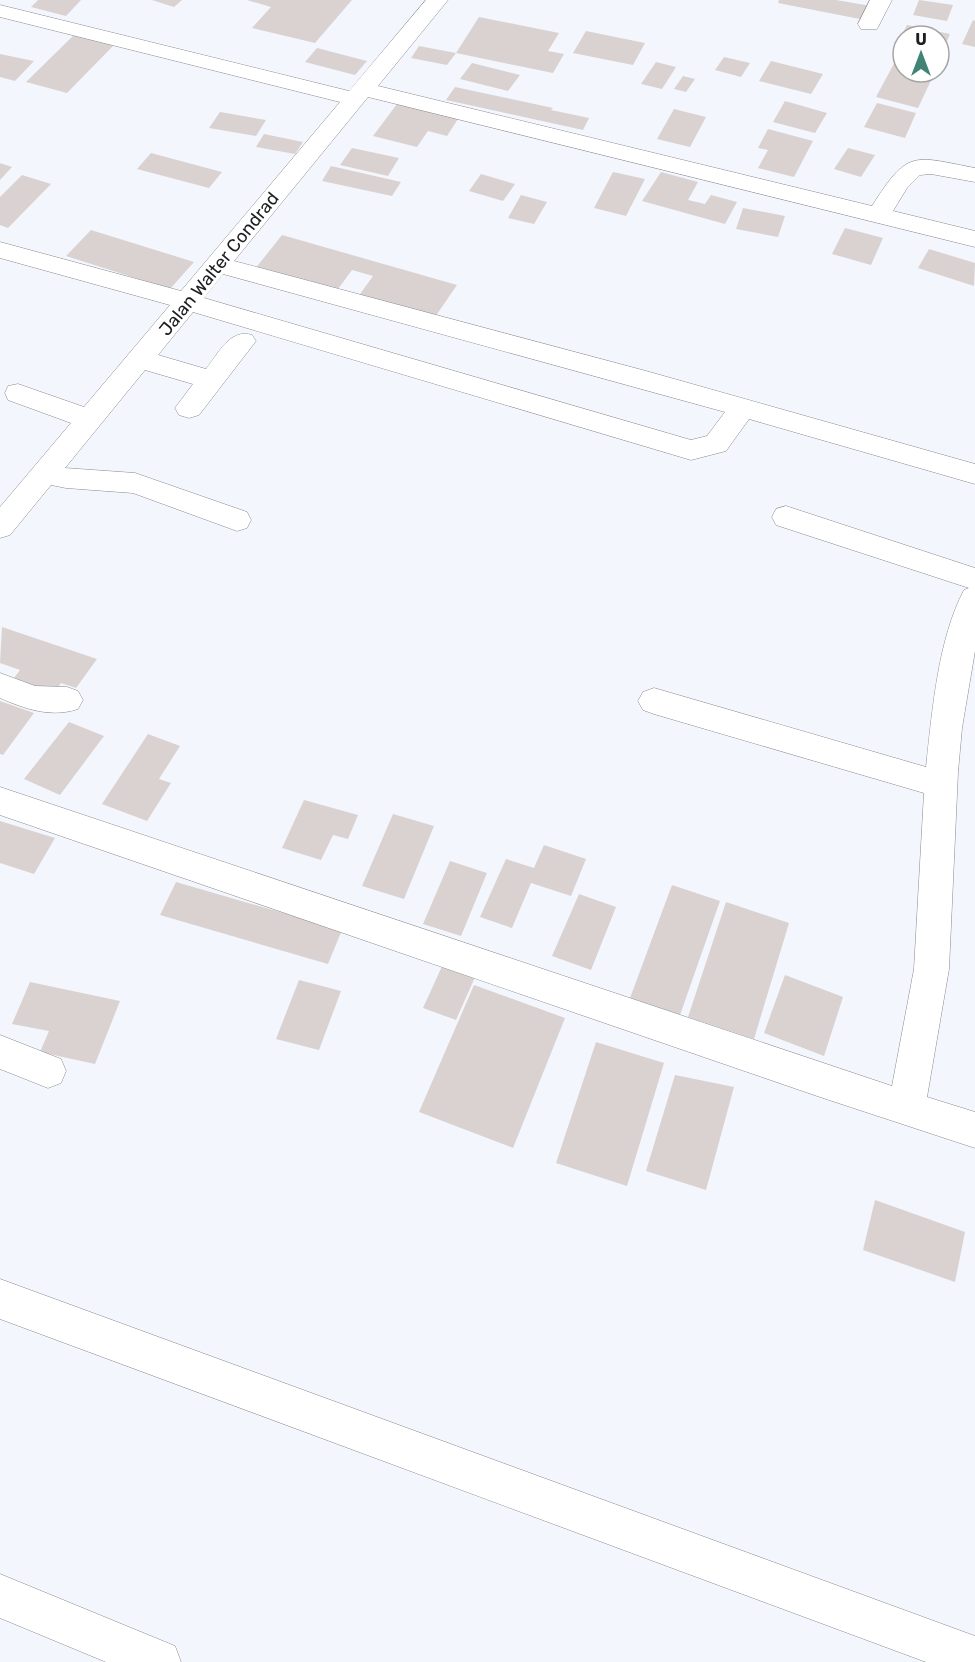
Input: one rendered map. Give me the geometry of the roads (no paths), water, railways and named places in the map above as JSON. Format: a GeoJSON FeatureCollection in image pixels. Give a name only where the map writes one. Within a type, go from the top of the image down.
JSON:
{"type":"FeatureCollection","features":[{"type":"Feature","properties":{"kind":"street","name":"Jalan Walter Condrad"},"geometry":{"type":"LineString","coordinates":[[0,527],[189,302],[437,0]]}},
{"type":"Feature","properties":{"kind":"street"},"geometry":{"type":"LineString","coordinates":[[869,24],[881,0]]}},
{"type":"Feature","properties":{"kind":"street"},"geometry":{"type":"LineString","coordinates":[[0,11],[975,239]]}},
{"type":"Feature","properties":{"kind":"street"},"geometry":{"type":"LineString","coordinates":[[879,215],[898,184],[913,168],[932,167],[975,175]]}},
{"type":"Feature","properties":{"kind":"street"},"geometry":{"type":"LineString","coordinates":[[0,250],[189,302],[691,450],[716,444],[743,407]]}},
{"type":"Feature","properties":{"kind":"street"},"geometry":{"type":"LineString","coordinates":[[219,265],[743,407],[975,474]]}},
{"type":"Feature","properties":{"kind":"street"},"geometry":{"type":"LineString","coordinates":[[189,408],[243,341]]}},
{"type":"Feature","properties":{"kind":"street"},"geometry":{"type":"LineString","coordinates":[[141,359],[210,380]]}},
{"type":"Feature","properties":{"kind":"street"},"geometry":{"type":"LineString","coordinates":[[18,393],[90,420]]}},
{"type":"Feature","properties":{"kind":"street"},"geometry":{"type":"LineString","coordinates":[[46,472],[66,478],[135,483],[237,520]]}},
{"type":"Feature","properties":{"kind":"street"},"geometry":{"type":"LineString","coordinates":[[786,517],[975,579]]}},
{"type":"Feature","properties":{"kind":"street"},"geometry":{"type":"LineString","coordinates":[[906,1107],[931,969],[939,784],[965,669],[975,598]]}},
{"type":"Feature","properties":{"kind":"street"},"geometry":{"type":"LineString","coordinates":[[0,685],[33,699],[67,700]]}},
{"type":"Feature","properties":{"kind":"street"},"geometry":{"type":"LineString","coordinates":[[654,701],[939,784]]}},
{"type":"Feature","properties":{"kind":"street"},"geometry":{"type":"LineString","coordinates":[[0,801],[820,1080],[975,1130]]}},
{"type":"Feature","properties":{"kind":"street"},"geometry":{"type":"LineString","coordinates":[[0,1052],[48,1071]]}},
{"type":"Feature","properties":{"kind":"street"},"geometry":{"type":"LineString","coordinates":[[0,1299],[975,1658]]}},
{"type":"Feature","properties":{"kind":"street"},"geometry":{"type":"LineString","coordinates":[[0,1596],[159,1662]]}}]}
